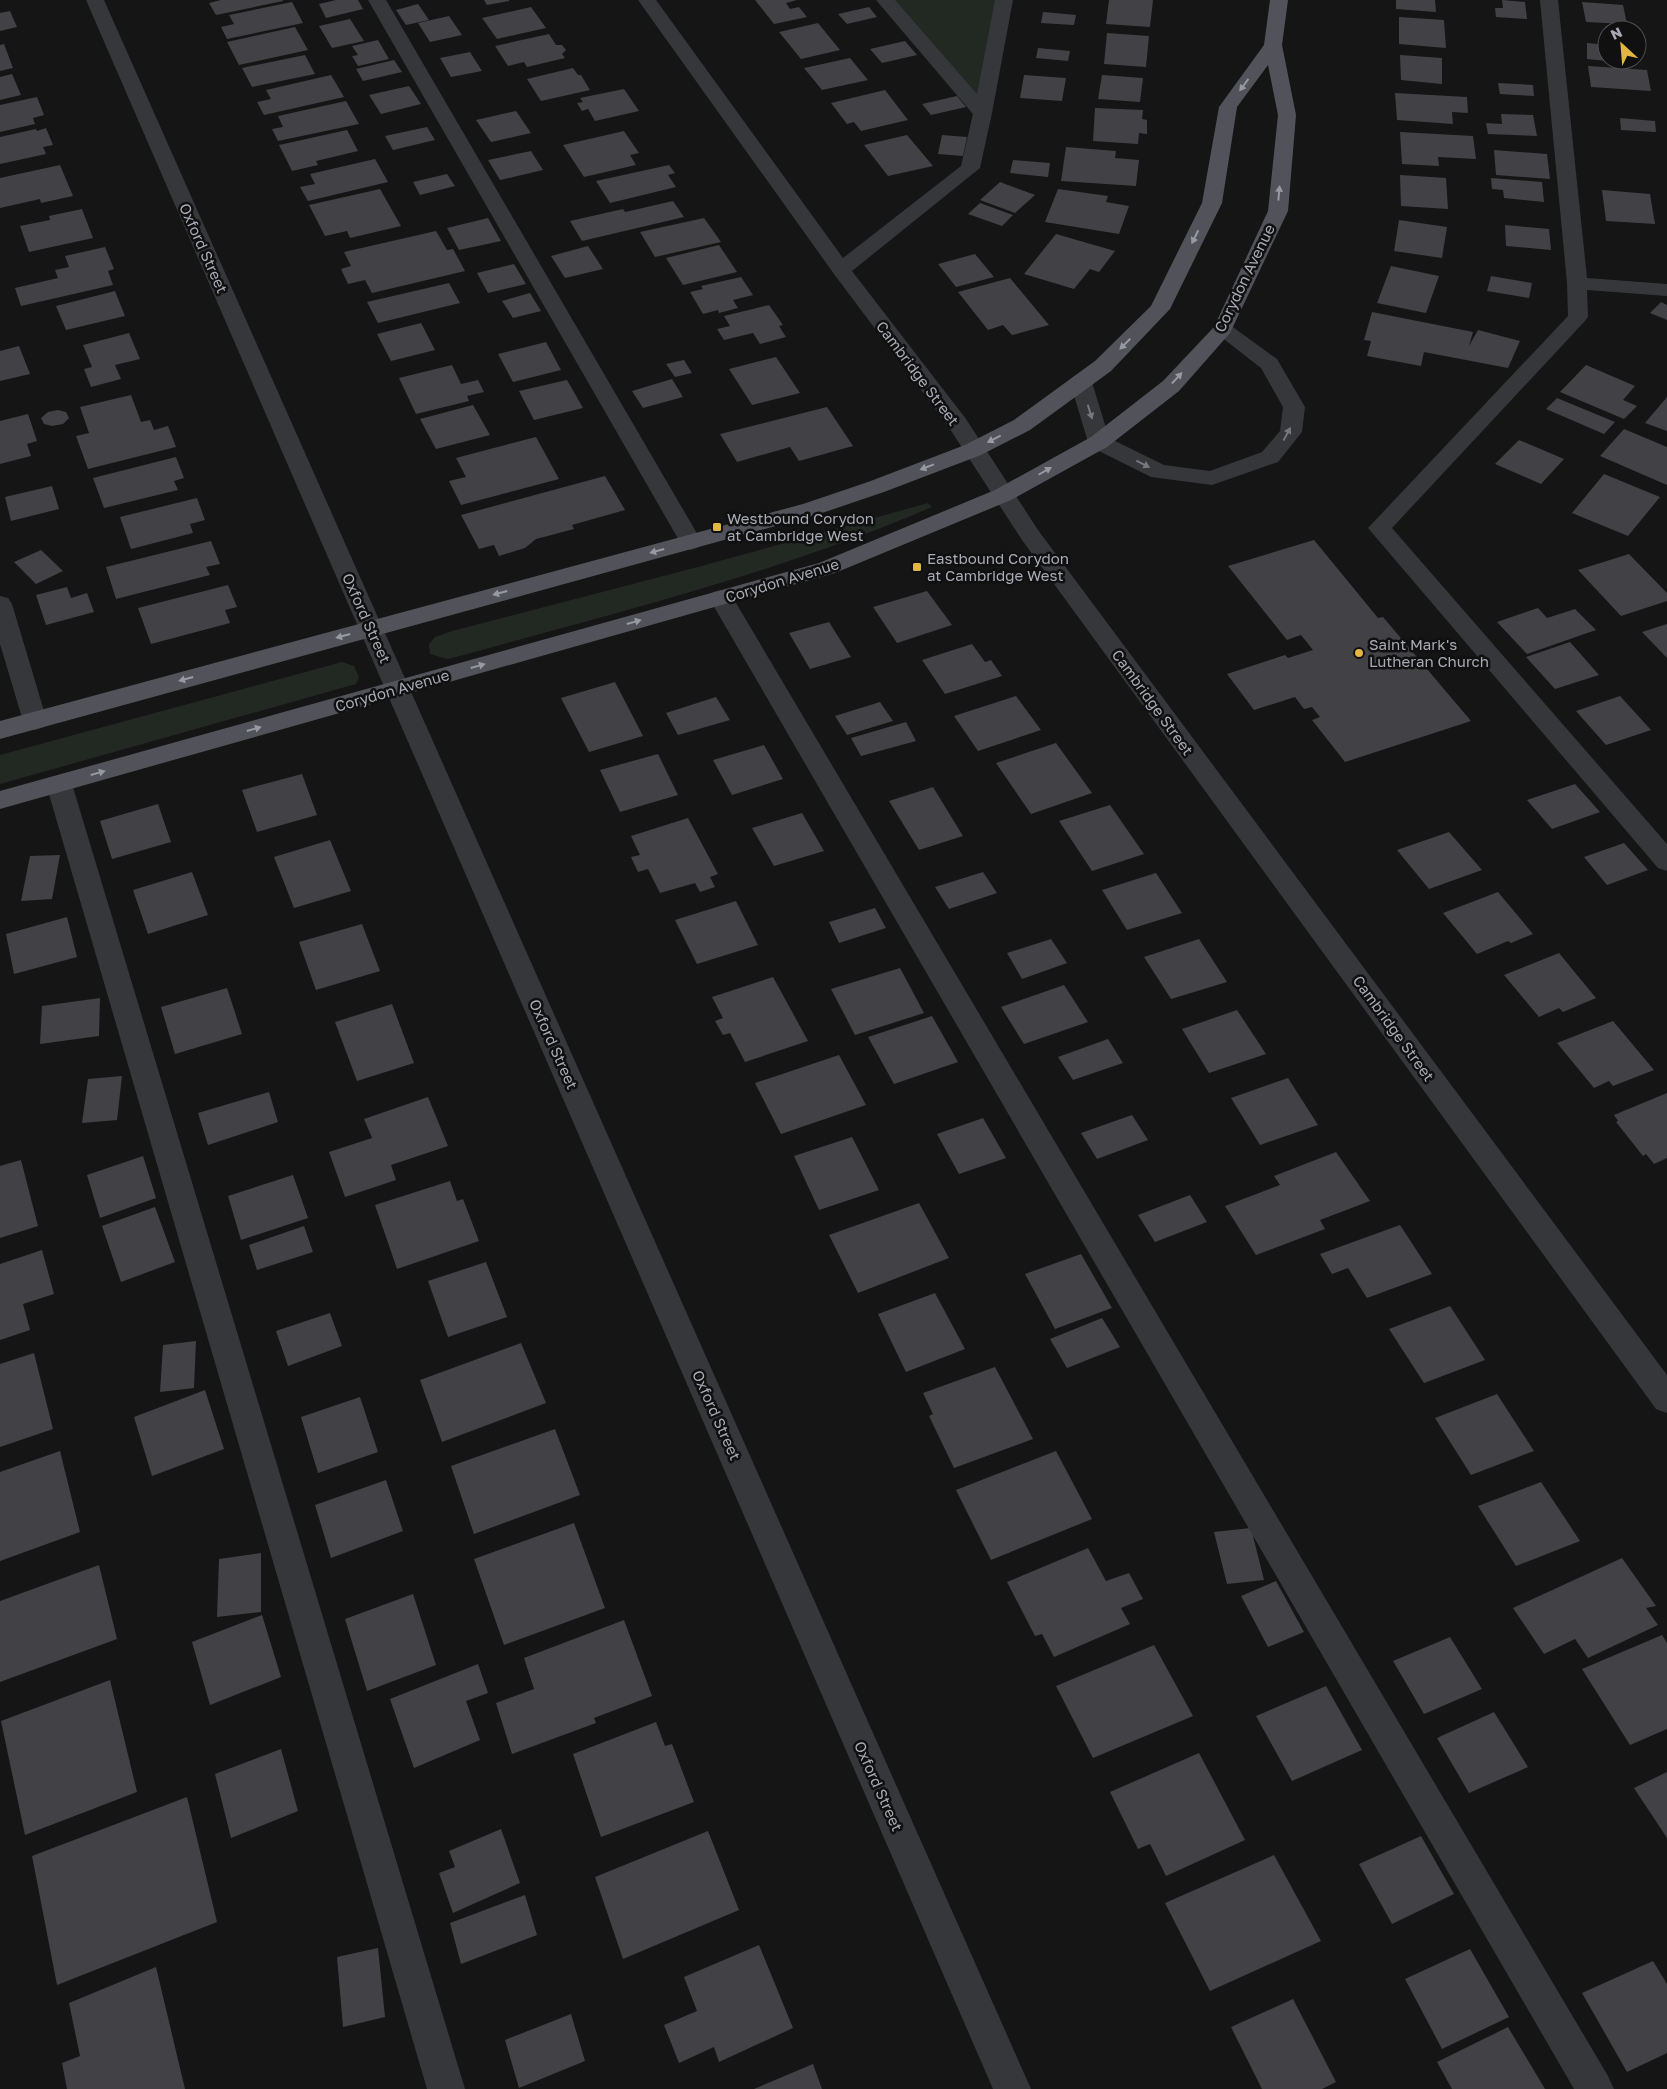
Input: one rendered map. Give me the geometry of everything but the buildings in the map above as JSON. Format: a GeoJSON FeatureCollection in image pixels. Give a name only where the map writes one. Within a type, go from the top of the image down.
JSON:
{"type":"FeatureCollection","features":[{"type":"Feature","properties":{"kind":"main road","name":"Corydon Avenue"},"geometry":{"type":"LineString","coordinates":[[0,800],[827,568],[1003,495],[1099,442],[1170,386],[1223,329],[1278,211],[1287,114],[1272,46],[1278,0]]}},
{"type":"Feature","properties":{"kind":"main road","name":"Corydon Avenue"},"geometry":{"type":"LineString","coordinates":[[0,730],[810,509],[876,487],[973,450],[1022,425],[1103,366],[1160,310],[1212,203],[1228,107],[1272,46]]}},
{"type":"Feature","properties":{"kind":"street","name":"Oxford Street"},"geometry":{"type":"LineString","coordinates":[[95,0],[1012,2089]]}},
{"type":"Feature","properties":{"kind":"street"},"geometry":{"type":"LineString","coordinates":[[377,0],[691,542]]}},
{"type":"Feature","properties":{"kind":"street","name":"Cambridge Street"},"geometry":{"type":"LineString","coordinates":[[647,0],[841,270],[958,424],[1003,495],[1667,1399]]}},
{"type":"Feature","properties":{"kind":"street"},"geometry":{"type":"LineString","coordinates":[[885,0],[983,114]]}},
{"type":"Feature","properties":{"kind":"street"},"geometry":{"type":"LineString","coordinates":[[841,270],[970,168],[983,114],[1004,0]]}},
{"type":"Feature","properties":{"kind":"street"},"geometry":{"type":"LineString","coordinates":[[1549,0],[1577,283],[1578,317],[1379,528],[1667,861]]}},
{"type":"Feature","properties":{"kind":"street"},"geometry":{"type":"LineString","coordinates":[[1577,283],[1667,290]]}},
{"type":"Feature","properties":{"kind":"street"},"geometry":{"type":"LineString","coordinates":[[1082,382],[1099,442],[1159,472],[1212,478],[1270,457],[1290,432],[1294,407],[1269,364],[1223,329]]}},
{"type":"Feature","properties":{"kind":"street"},"geometry":{"type":"LineString","coordinates":[[721,598],[1596,2089]]}},
{"type":"Feature","properties":{"kind":"street"},"geometry":{"type":"LineString","coordinates":[[0,604],[35,720]]}},
{"type":"Feature","properties":{"kind":"street"},"geometry":{"type":"LineString","coordinates":[[59,784],[446,2089]]}},
{"type":"Feature","properties":{"kind":"shaded area"},"geometry":{"type":"Polygon","coordinates":[[[885,0],[1004,0],[983,113],[885,0]]]}},
{"type":"Feature","properties":{"kind":"shaded area"},"geometry":{"type":"Polygon","coordinates":[[[928,503],[932,507],[875,530],[759,571],[701,589],[464,655],[447,659],[430,654],[429,644],[435,637],[452,631],[698,567],[928,503]]]}},
{"type":"Feature","properties":{"kind":"shaded area"},"geometry":{"type":"Polygon","coordinates":[[[342,662],[354,666],[359,677],[356,684],[0,784],[0,755],[342,662]]]}},
{"type":"Feature","properties":{"kind":"place","name":"Westbound Corydon at Cambridge West"},"geometry":{"type":"Point","coordinates":[717,527]}},
{"type":"Feature","properties":{"kind":"place","name":"Eastbound Corydon at Cambridge West"},"geometry":{"type":"Point","coordinates":[917,567]}},
{"type":"Feature","properties":{"kind":"place","name":"Saint Mark's Lutheran Church"},"geometry":{"type":"Point","coordinates":[1359,653]}}]}
